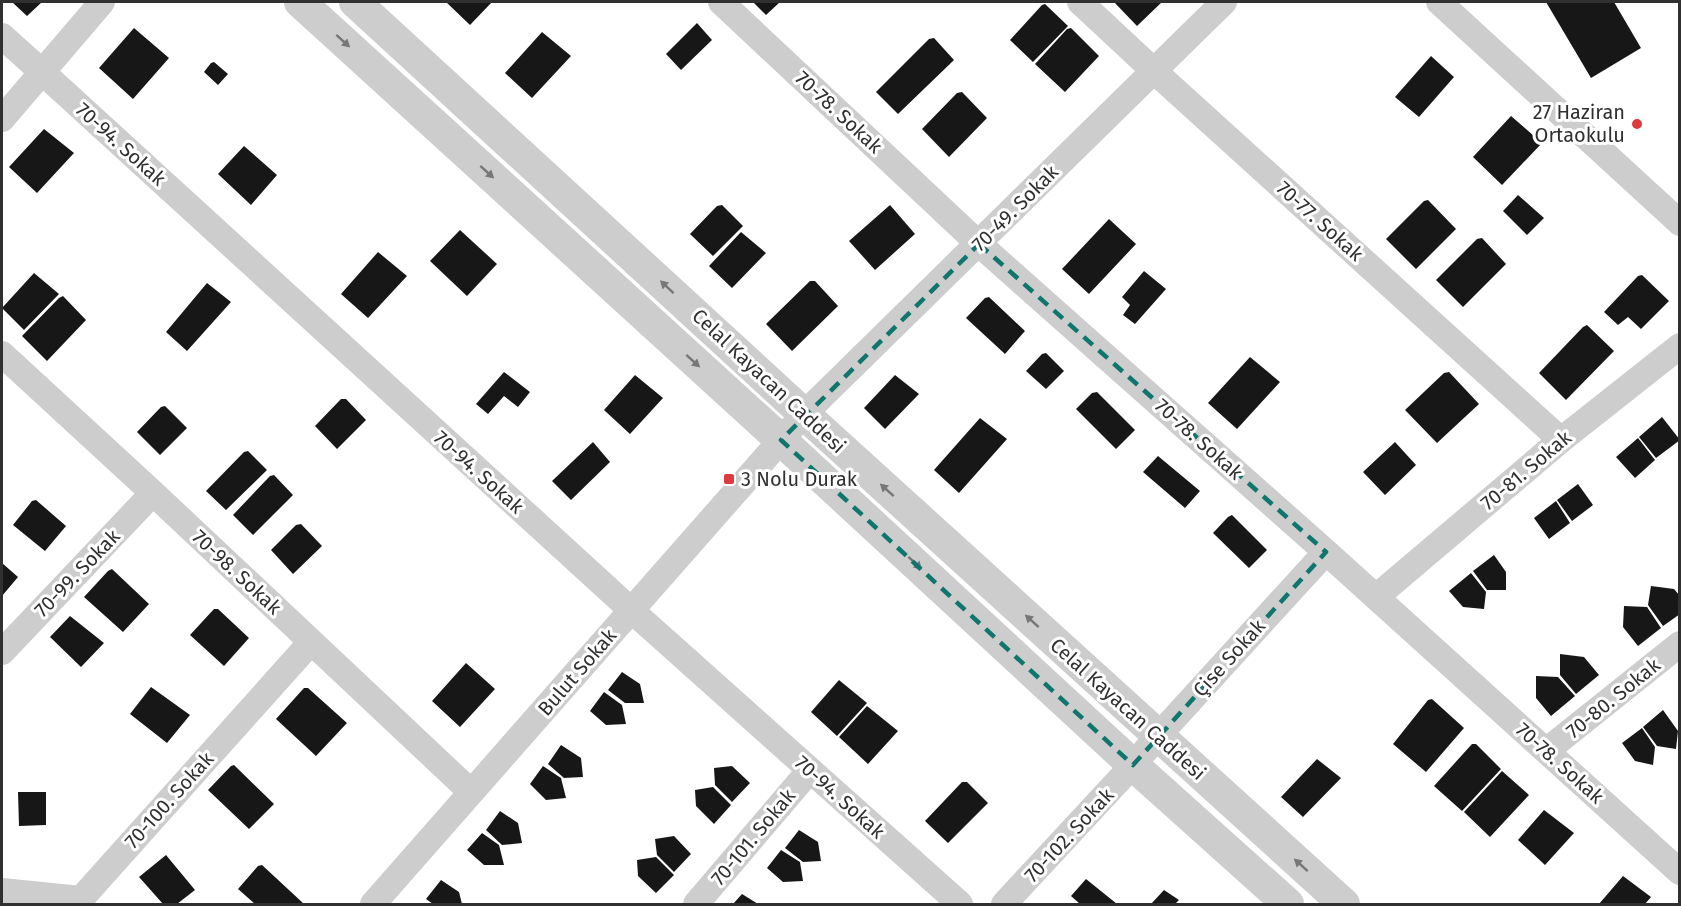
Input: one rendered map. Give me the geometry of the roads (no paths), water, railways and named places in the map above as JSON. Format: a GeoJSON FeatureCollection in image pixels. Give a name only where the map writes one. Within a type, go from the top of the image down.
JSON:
{"type":"FeatureCollection","features":[{"type":"Feature","properties":{"kind":"street"},"geometry":{"type":"LineString","coordinates":[[2,119],[102,2]]}},
{"type":"Feature","properties":{"kind":"street","name":"Celal Kayacan Caddesi"},"geometry":{"type":"LineString","coordinates":[[300,2],[1288,904]]}},
{"type":"Feature","properties":{"kind":"street","name":"Celal Kayacan Caddesi"},"geometry":{"type":"LineString","coordinates":[[355,2],[804,414],[1344,904]]}},
{"type":"Feature","properties":{"kind":"street","name":"70-78. Sokak"},"geometry":{"type":"LineString","coordinates":[[721,2],[979,244],[1326,552],[1680,872]]}},
{"type":"Feature","properties":{"kind":"street","name":"70-77. Sokak"},"geometry":{"type":"LineString","coordinates":[[1080,2],[1561,440]]}},
{"type":"Feature","properties":{"kind":"street","name":"70-49. Sokak"},"geometry":{"type":"LineString","coordinates":[[781,440],[804,414],[1224,2]]}},
{"type":"Feature","properties":{"kind":"street"},"geometry":{"type":"LineString","coordinates":[[1439,2],[1680,223]]}},
{"type":"Feature","properties":{"kind":"street","name":"70-94. Sokak"},"geometry":{"type":"LineString","coordinates":[[2,36],[631,610],[960,904]]}},
{"type":"Feature","properties":{"kind":"street","name":"70-81. Sokak"},"geometry":{"type":"LineString","coordinates":[[1376,597],[1561,440],[1680,346]]}},
{"type":"Feature","properties":{"kind":"street","name":"70-98. Sokak"},"geometry":{"type":"LineString","coordinates":[[2,354],[471,792]]}},
{"type":"Feature","properties":{"kind":"street","name":"Bulut Sokak"},"geometry":{"type":"LineString","coordinates":[[373,904],[781,440]]}},
{"type":"Feature","properties":{"kind":"street","name":"70-99. Sokak"},"geometry":{"type":"LineString","coordinates":[[2,652],[153,493]]}},
{"type":"Feature","properties":{"kind":"street","name":"Çise Sokak"},"geometry":{"type":"LineString","coordinates":[[1134,765],[1326,552]]}},
{"type":"Feature","properties":{"kind":"street","name":"70-100. Sokak"},"geometry":{"type":"LineString","coordinates":[[2,891],[81,899],[311,642]]}},
{"type":"Feature","properties":{"kind":"street","name":"70-80. Sokak"},"geometry":{"type":"LineString","coordinates":[[1546,751],[1680,644]]}},
{"type":"Feature","properties":{"kind":"street","name":"70-102. Sokak"},"geometry":{"type":"LineString","coordinates":[[1004,904],[1134,765]]}},
{"type":"Feature","properties":{"kind":"street","name":"70-101. Sokak"},"geometry":{"type":"LineString","coordinates":[[696,904],[810,771]]}},
{"type":"Feature","properties":{"kind":"place","name":"27 Haziran Ortaokulu"},"geometry":{"type":"Point","coordinates":[1637,124]}},
{"type":"Feature","properties":{"kind":"place","name":"3 Nolu Durak"},"geometry":{"type":"Point","coordinates":[729,479]}}]}
